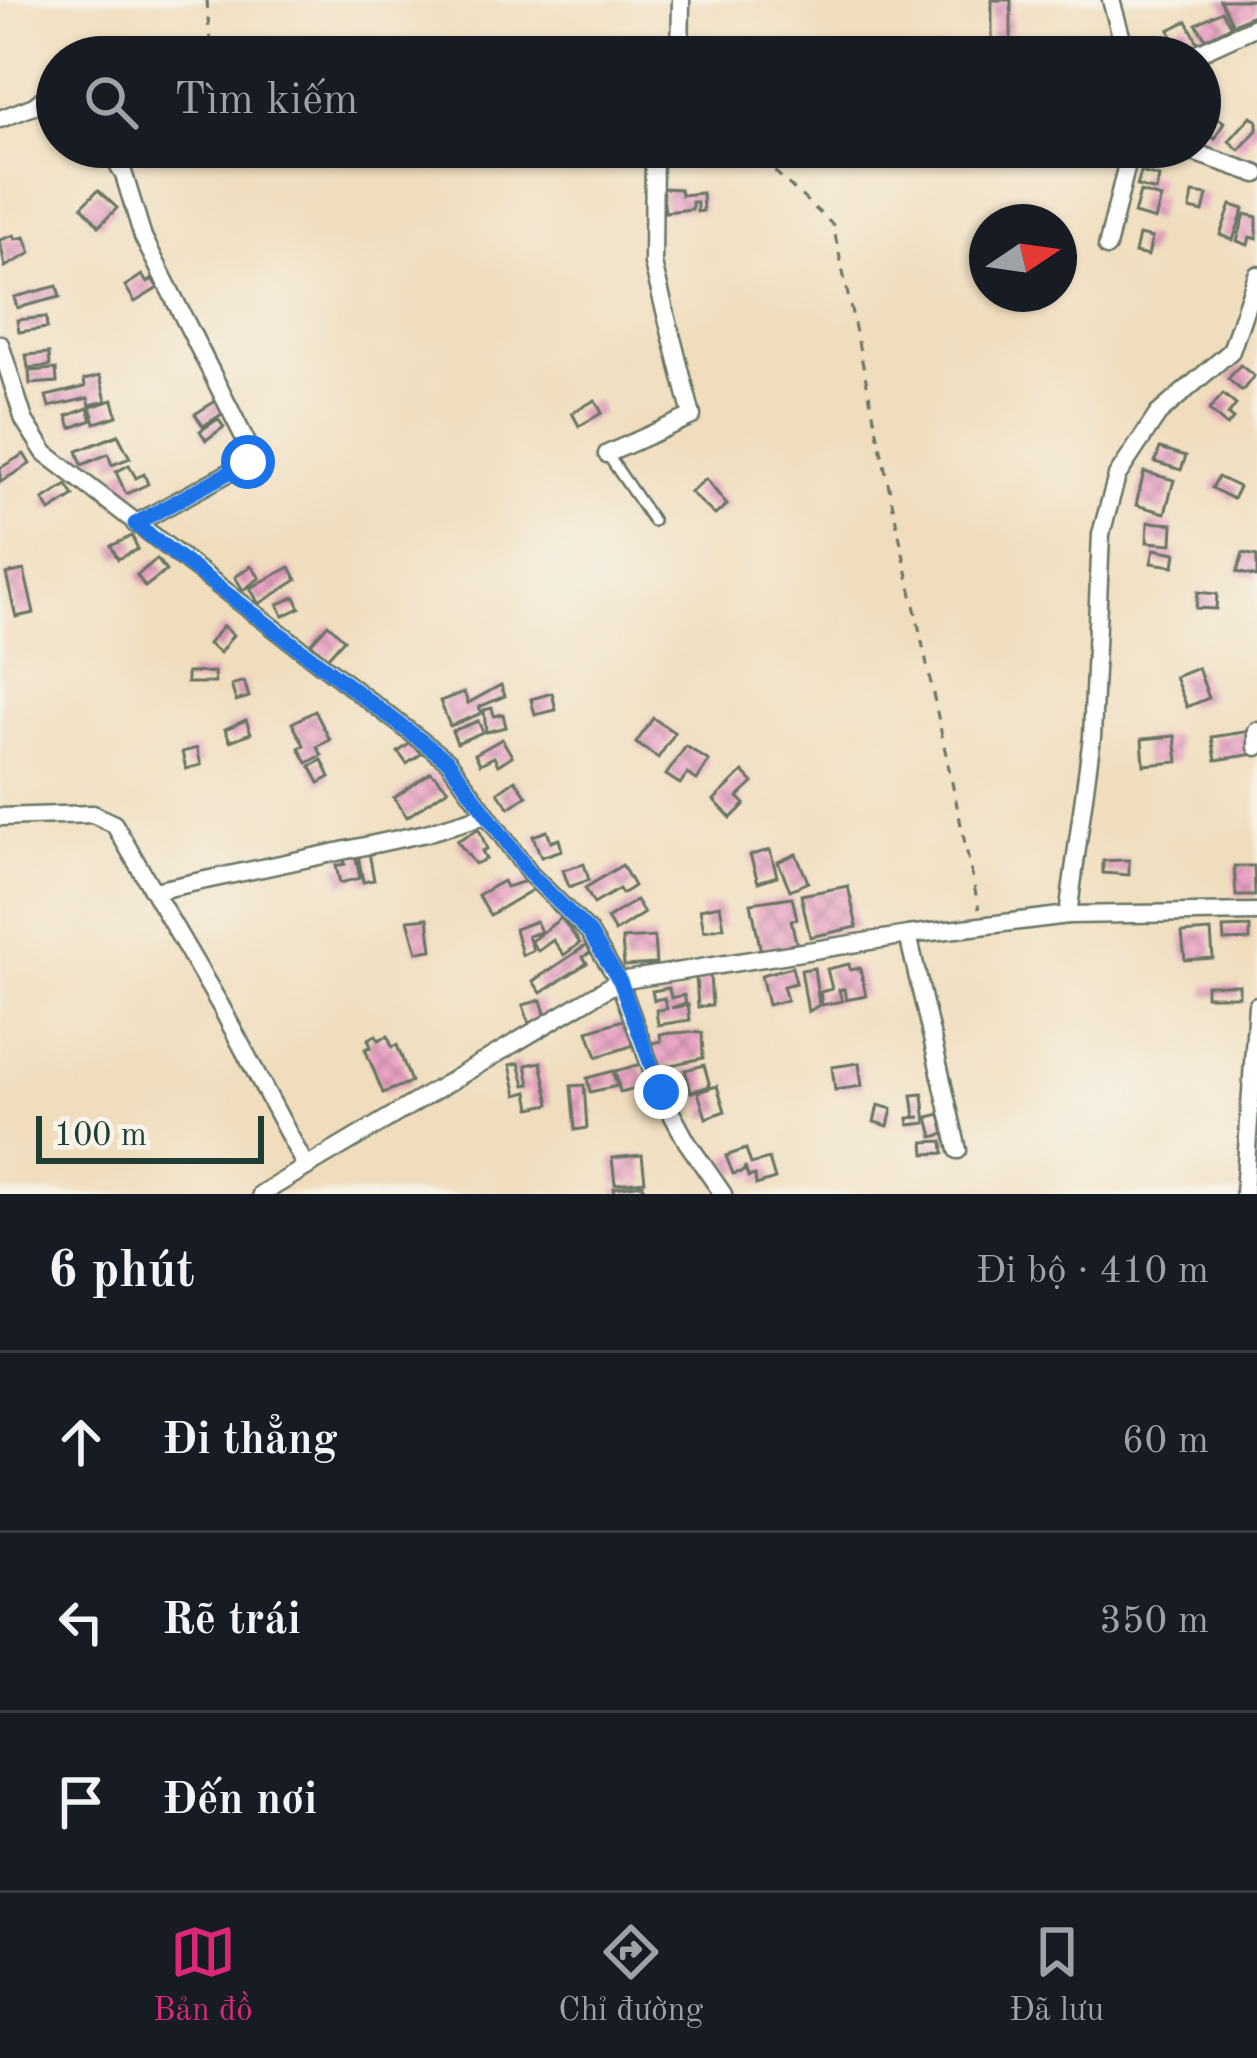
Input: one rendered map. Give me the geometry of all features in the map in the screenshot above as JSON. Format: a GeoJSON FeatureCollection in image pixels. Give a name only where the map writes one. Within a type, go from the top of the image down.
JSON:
{"type":"FeatureCollection","features":[{"type":"Feature","properties":{"kind":"street"},"geometry":{"type":"LineString","coordinates":[[680,36],[681,0]]}},
{"type":"Feature","properties":{"kind":"street"},"geometry":{"type":"LineString","coordinates":[[1111,0],[1121,36]]}},
{"type":"Feature","properties":{"kind":"street"},"geometry":{"type":"LineString","coordinates":[[1221,42],[1257,26]]}},
{"type":"Feature","properties":{"kind":"street"},"geometry":{"type":"LineString","coordinates":[[0,119],[36,104]]}},
{"type":"Feature","properties":{"kind":"street"},"geometry":{"type":"LineString","coordinates":[[1221,162],[1257,174]]}},
{"type":"Feature","properties":{"kind":"street"},"geometry":{"type":"LineString","coordinates":[[120,168],[143,236],[252,453],[248,462],[135,524]]}},
{"type":"Feature","properties":{"kind":"street"},"geometry":{"type":"LineString","coordinates":[[608,454],[692,416],[653,264],[654,168]]}},
{"type":"Feature","properties":{"kind":"street"},"geometry":{"type":"LineString","coordinates":[[1107,248],[1126,168]]}},
{"type":"Feature","properties":{"kind":"street"},"geometry":{"type":"LineString","coordinates":[[1068,916],[1092,737],[1101,534],[1117,476],[1158,414],[1231,351],[1257,275]]}},
{"type":"Feature","properties":{"kind":"street"},"geometry":{"type":"LineString","coordinates":[[0,344],[24,420],[45,453],[448,761],[530,874],[589,932],[620,981],[661,1092],[687,1142],[723,1194]]}},
{"type":"Feature","properties":{"kind":"street"},"geometry":{"type":"LineString","coordinates":[[1257,731],[1257,747]]}},
{"type":"Feature","properties":{"kind":"street"},"geometry":{"type":"LineString","coordinates":[[0,817],[93,814],[124,838],[306,1167]]}},
{"type":"Feature","properties":{"kind":"street"},"geometry":{"type":"LineString","coordinates":[[154,891],[426,833],[486,815]]}},
{"type":"Feature","properties":{"kind":"street"},"geometry":{"type":"LineString","coordinates":[[261,1194],[620,981],[908,935],[1068,916],[1257,912]]}},
{"type":"Feature","properties":{"kind":"street"},"geometry":{"type":"LineString","coordinates":[[908,935],[958,1150]]}},
{"type":"Feature","properties":{"kind":"street"},"geometry":{"type":"LineString","coordinates":[[1244,1194],[1257,1005]]}},
{"type":"Feature","properties":{"kind":"lane"},"geometry":{"type":"LineString","coordinates":[[608,454],[653,521]]}},
{"type":"Feature","properties":{"kind":"path"},"geometry":{"type":"LineString","coordinates":[[207,0],[210,36]]}},
{"type":"Feature","properties":{"kind":"path"},"geometry":{"type":"LineString","coordinates":[[771,168],[833,225],[983,929]]}},
{"type":"Feature","properties":{"kind":"building"},"geometry":{"type":"Polygon","coordinates":[[[992,0],[1011,0],[1011,36],[992,36],[992,0]]]}},
{"type":"Feature","properties":{"kind":"building"},"geometry":{"type":"Polygon","coordinates":[[[1220,0],[1257,0],[1257,13],[1233,24],[1220,0]]]}},
{"type":"Feature","properties":{"kind":"building"},"geometry":{"type":"Polygon","coordinates":[[[1222,11],[1231,26],[1204,36],[1196,24],[1222,11]]]}},
{"type":"Feature","properties":{"kind":"building"},"geometry":{"type":"Polygon","coordinates":[[[1187,21],[1194,36],[1172,36],[1169,30],[1187,21]]]}},
{"type":"Feature","properties":{"kind":"building"},"geometry":{"type":"Polygon","coordinates":[[[1251,116],[1257,130],[1239,150],[1229,141],[1251,116]]]}},
{"type":"Feature","properties":{"kind":"building"},"geometry":{"type":"Polygon","coordinates":[[[1141,172],[1159,177],[1156,191],[1137,186],[1141,172]]]}},
{"type":"Feature","properties":{"kind":"building"},"geometry":{"type":"Polygon","coordinates":[[[662,188],[680,189],[681,195],[702,193],[703,211],[697,212],[697,202],[692,202],[692,209],[665,212],[662,188]]]}},
{"type":"Feature","properties":{"kind":"building"},"geometry":{"type":"Polygon","coordinates":[[[98,190],[117,208],[99,226],[82,206],[98,190]]]}},
{"type":"Feature","properties":{"kind":"building"},"geometry":{"type":"Polygon","coordinates":[[[1140,192],[1161,198],[1155,220],[1134,214],[1140,192]]]}},
{"type":"Feature","properties":{"kind":"building"},"geometry":{"type":"Polygon","coordinates":[[[1193,193],[1207,195],[1203,212],[1190,209],[1193,193]]]}},
{"type":"Feature","properties":{"kind":"building"},"geometry":{"type":"Polygon","coordinates":[[[1231,205],[1244,209],[1233,240],[1220,235],[1231,205]]]}},
{"type":"Feature","properties":{"kind":"building"},"geometry":{"type":"Polygon","coordinates":[[[1245,214],[1257,217],[1257,239],[1250,237],[1248,245],[1237,241],[1245,214]]]}},
{"type":"Feature","properties":{"kind":"building"},"geometry":{"type":"Polygon","coordinates":[[[1139,235],[1152,238],[1148,256],[1135,253],[1139,235]]]}},
{"type":"Feature","properties":{"kind":"building"},"geometry":{"type":"Polygon","coordinates":[[[25,237],[31,253],[5,267],[0,240],[25,237]]]}},
{"type":"Feature","properties":{"kind":"building"},"geometry":{"type":"Polygon","coordinates":[[[142,275],[158,288],[135,302],[125,286],[142,275]]]}},
{"type":"Feature","properties":{"kind":"building"},"geometry":{"type":"Polygon","coordinates":[[[57,286],[60,297],[17,308],[14,297],[57,286]]]}},
{"type":"Feature","properties":{"kind":"building"},"geometry":{"type":"Polygon","coordinates":[[[46,317],[47,328],[19,332],[17,320],[46,317]]]}},
{"type":"Feature","properties":{"kind":"building"},"geometry":{"type":"Polygon","coordinates":[[[49,353],[50,366],[28,368],[26,355],[49,353]]]}},
{"type":"Feature","properties":{"kind":"building"},"geometry":{"type":"Polygon","coordinates":[[[1240,365],[1254,376],[1242,391],[1228,379],[1240,365]]]}},
{"type":"Feature","properties":{"kind":"building"},"geometry":{"type":"Polygon","coordinates":[[[56,369],[57,382],[30,384],[29,371],[56,369]]]}},
{"type":"Feature","properties":{"kind":"building"},"geometry":{"type":"Polygon","coordinates":[[[100,376],[106,401],[90,405],[88,398],[49,407],[46,396],[85,387],[84,380],[100,376]]]}},
{"type":"Feature","properties":{"kind":"building"},"geometry":{"type":"Polygon","coordinates":[[[1223,394],[1236,405],[1227,426],[1209,410],[1223,394]]]}},
{"type":"Feature","properties":{"kind":"building"},"geometry":{"type":"Polygon","coordinates":[[[219,399],[227,411],[203,426],[195,414],[219,399]]]}},
{"type":"Feature","properties":{"kind":"building"},"geometry":{"type":"Polygon","coordinates":[[[113,400],[117,416],[95,423],[90,407],[113,400]]]}},
{"type":"Feature","properties":{"kind":"building"},"geometry":{"type":"Polygon","coordinates":[[[595,400],[602,413],[579,426],[572,413],[595,400]]]}},
{"type":"Feature","properties":{"kind":"building"},"geometry":{"type":"Polygon","coordinates":[[[88,408],[92,420],[71,428],[67,416],[88,408]]]}},
{"type":"Feature","properties":{"kind":"building"},"geometry":{"type":"Polygon","coordinates":[[[218,419],[224,427],[206,440],[200,431],[218,419]]]}},
{"type":"Feature","properties":{"kind":"building"},"geometry":{"type":"Polygon","coordinates":[[[118,435],[130,458],[112,465],[108,454],[82,465],[77,451],[118,435]]]}},
{"type":"Feature","properties":{"kind":"building"},"geometry":{"type":"Polygon","coordinates":[[[1160,448],[1186,456],[1181,470],[1155,462],[1160,448]]]}},
{"type":"Feature","properties":{"kind":"building"},"geometry":{"type":"Polygon","coordinates":[[[24,454],[30,464],[0,482],[0,468],[24,454]]]}},
{"type":"Feature","properties":{"kind":"building"},"geometry":{"type":"Polygon","coordinates":[[[129,465],[136,478],[144,474],[148,484],[126,494],[116,472],[129,465]]]}},
{"type":"Feature","properties":{"kind":"building"},"geometry":{"type":"Polygon","coordinates":[[[1144,472],[1174,480],[1165,513],[1136,505],[1144,472]]]}},
{"type":"Feature","properties":{"kind":"building"},"geometry":{"type":"Polygon","coordinates":[[[1218,477],[1239,487],[1233,499],[1212,488],[1218,477]]]}},
{"type":"Feature","properties":{"kind":"building"},"geometry":{"type":"Polygon","coordinates":[[[706,479],[727,505],[715,515],[690,492],[706,479]]]}},
{"type":"Feature","properties":{"kind":"building"},"geometry":{"type":"Polygon","coordinates":[[[67,485],[74,496],[50,511],[43,500],[67,485]]]}},
{"type":"Feature","properties":{"kind":"building"},"geometry":{"type":"Polygon","coordinates":[[[1148,522],[1173,524],[1172,544],[1147,542],[1148,522]]]}},
{"type":"Feature","properties":{"kind":"building"},"geometry":{"type":"Polygon","coordinates":[[[132,536],[138,549],[118,559],[111,546],[132,536]]]}},
{"type":"Feature","properties":{"kind":"building"},"geometry":{"type":"Polygon","coordinates":[[[1154,549],[1176,553],[1174,566],[1151,563],[1154,549]]]}},
{"type":"Feature","properties":{"kind":"building"},"geometry":{"type":"Polygon","coordinates":[[[1243,553],[1257,556],[1257,577],[1237,572],[1243,553]]]}},
{"type":"Feature","properties":{"kind":"building"},"geometry":{"type":"Polygon","coordinates":[[[157,559],[166,571],[145,587],[137,575],[157,559]]]}},
{"type":"Feature","properties":{"kind":"building"},"geometry":{"type":"Polygon","coordinates":[[[251,566],[260,578],[243,590],[235,577],[251,566]]]}},
{"type":"Feature","properties":{"kind":"building"},"geometry":{"type":"Polygon","coordinates":[[[290,567],[297,580],[259,604],[250,588],[290,567]]]}},
{"type":"Feature","properties":{"kind":"building"},"geometry":{"type":"Polygon","coordinates":[[[24,570],[34,613],[16,617],[6,574],[24,570]]]}},
{"type":"Feature","properties":{"kind":"building"},"geometry":{"type":"Polygon","coordinates":[[[1198,592],[1217,594],[1216,609],[1196,608],[1198,592]]]}},
{"type":"Feature","properties":{"kind":"building"},"geometry":{"type":"Polygon","coordinates":[[[295,597],[300,608],[283,616],[278,604],[295,597]]]}},
{"type":"Feature","properties":{"kind":"building"},"geometry":{"type":"Polygon","coordinates":[[[328,624],[344,639],[327,658],[311,643],[328,624]]]}},
{"type":"Feature","properties":{"kind":"building"},"geometry":{"type":"Polygon","coordinates":[[[223,626],[233,635],[220,653],[208,644],[223,626]]]}},
{"type":"Feature","properties":{"kind":"building"},"geometry":{"type":"Polygon","coordinates":[[[1198,668],[1209,698],[1187,707],[1175,677],[1198,668]]]}},
{"type":"Feature","properties":{"kind":"building"},"geometry":{"type":"Polygon","coordinates":[[[214,672],[215,683],[187,683],[187,673],[214,672]]]}},
{"type":"Feature","properties":{"kind":"building"},"geometry":{"type":"Polygon","coordinates":[[[244,681],[249,697],[236,701],[231,685],[244,681]]]}},
{"type":"Feature","properties":{"kind":"building"},"geometry":{"type":"Polygon","coordinates":[[[501,685],[505,696],[479,707],[482,713],[450,726],[440,701],[464,692],[468,703],[501,685]]]}},
{"type":"Feature","properties":{"kind":"building"},"geometry":{"type":"Polygon","coordinates":[[[552,693],[556,710],[535,715],[531,699],[552,693]]]}},
{"type":"Feature","properties":{"kind":"building"},"geometry":{"type":"Polygon","coordinates":[[[492,708],[494,716],[503,714],[506,727],[486,732],[484,710],[492,708]]]}},
{"type":"Feature","properties":{"kind":"building"},"geometry":{"type":"Polygon","coordinates":[[[315,711],[330,740],[317,747],[322,755],[307,763],[292,723],[315,711]]]}},
{"type":"Feature","properties":{"kind":"building"},"geometry":{"type":"Polygon","coordinates":[[[653,718],[675,733],[658,758],[636,743],[653,718]]]}},
{"type":"Feature","properties":{"kind":"building"},"geometry":{"type":"Polygon","coordinates":[[[246,720],[251,733],[230,741],[225,729],[246,720]]]}},
{"type":"Feature","properties":{"kind":"building"},"geometry":{"type":"Polygon","coordinates":[[[478,721],[483,732],[457,743],[452,731],[478,721]]]}},
{"type":"Feature","properties":{"kind":"building"},"geometry":{"type":"Polygon","coordinates":[[[1251,731],[1255,754],[1216,760],[1212,737],[1251,731]]]}},
{"type":"Feature","properties":{"kind":"building"},"geometry":{"type":"Polygon","coordinates":[[[1175,736],[1178,762],[1144,765],[1142,739],[1175,736]]]}},
{"type":"Feature","properties":{"kind":"building"},"geometry":{"type":"Polygon","coordinates":[[[502,739],[512,756],[498,765],[494,757],[480,764],[475,754],[502,739]]]}},
{"type":"Feature","properties":{"kind":"building"},"geometry":{"type":"Polygon","coordinates":[[[412,742],[421,754],[407,764],[398,752],[412,742]]]}},
{"type":"Feature","properties":{"kind":"building"},"geometry":{"type":"Polygon","coordinates":[[[686,746],[709,761],[697,780],[687,774],[680,784],[666,775],[686,746]]]}},
{"type":"Feature","properties":{"kind":"building"},"geometry":{"type":"Polygon","coordinates":[[[197,748],[201,765],[186,769],[182,752],[197,748]]]}},
{"type":"Feature","properties":{"kind":"building"},"geometry":{"type":"Polygon","coordinates":[[[322,760],[330,777],[319,783],[310,766],[322,760]]]}},
{"type":"Feature","properties":{"kind":"building"},"geometry":{"type":"Polygon","coordinates":[[[431,772],[448,789],[407,817],[394,798],[431,772]]]}},
{"type":"Feature","properties":{"kind":"building"},"geometry":{"type":"Polygon","coordinates":[[[743,772],[753,783],[738,797],[745,804],[731,818],[714,800],[743,772]]]}},
{"type":"Feature","properties":{"kind":"building"},"geometry":{"type":"Polygon","coordinates":[[[515,780],[527,796],[509,808],[498,792],[515,780]]]}},
{"type":"Feature","properties":{"kind":"building"},"geometry":{"type":"Polygon","coordinates":[[[479,829],[486,859],[475,864],[457,841],[479,829]]]}},
{"type":"Feature","properties":{"kind":"building"},"geometry":{"type":"Polygon","coordinates":[[[547,831],[551,842],[559,839],[562,850],[541,857],[533,836],[547,831]]]}},
{"type":"Feature","properties":{"kind":"building"},"geometry":{"type":"Polygon","coordinates":[[[368,847],[374,880],[363,882],[357,849],[368,847]]]}},
{"type":"Feature","properties":{"kind":"building"},"geometry":{"type":"Polygon","coordinates":[[[354,850],[360,878],[340,883],[336,866],[345,864],[342,851],[354,850]]]}},
{"type":"Feature","properties":{"kind":"building"},"geometry":{"type":"Polygon","coordinates":[[[770,850],[777,876],[758,882],[750,855],[770,850]]]}},
{"type":"Feature","properties":{"kind":"building"},"geometry":{"type":"Polygon","coordinates":[[[796,854],[808,882],[790,890],[778,862],[796,854]]]}},
{"type":"Feature","properties":{"kind":"building"},"geometry":{"type":"Polygon","coordinates":[[[1129,860],[1129,875],[1103,873],[1103,861],[1129,860]]]}},
{"type":"Feature","properties":{"kind":"building"},"geometry":{"type":"Polygon","coordinates":[[[584,864],[589,880],[569,887],[563,870],[584,864]]]}},
{"type":"Feature","properties":{"kind":"building"},"geometry":{"type":"Polygon","coordinates":[[[622,865],[634,886],[594,904],[585,888],[622,865]]]}},
{"type":"Feature","properties":{"kind":"building"},"geometry":{"type":"Polygon","coordinates":[[[1234,866],[1254,866],[1255,896],[1236,896],[1234,866]]]}},
{"type":"Feature","properties":{"kind":"building"},"geometry":{"type":"Polygon","coordinates":[[[533,879],[537,887],[490,915],[478,895],[503,881],[506,887],[533,879]]]}},
{"type":"Feature","properties":{"kind":"building"},"geometry":{"type":"Polygon","coordinates":[[[848,886],[857,927],[810,937],[801,895],[848,886]]]}},
{"type":"Feature","properties":{"kind":"building"},"geometry":{"type":"Polygon","coordinates":[[[792,897],[797,946],[761,952],[751,903],[792,897]]]}},
{"type":"Feature","properties":{"kind":"building"},"geometry":{"type":"Polygon","coordinates":[[[636,900],[644,913],[615,932],[607,919],[636,900]]]}},
{"type":"Feature","properties":{"kind":"building"},"geometry":{"type":"Polygon","coordinates":[[[720,905],[724,927],[704,931],[700,909],[720,905]]]}},
{"type":"Feature","properties":{"kind":"building"},"geometry":{"type":"Polygon","coordinates":[[[428,918],[432,950],[417,952],[408,920],[428,918]]]}},
{"type":"Feature","properties":{"kind":"building"},"geometry":{"type":"Polygon","coordinates":[[[561,918],[580,943],[564,955],[553,940],[538,951],[531,941],[561,918]]]}},
{"type":"Feature","properties":{"kind":"building"},"geometry":{"type":"Polygon","coordinates":[[[536,921],[541,932],[528,936],[533,950],[522,955],[515,929],[536,921]]]}},
{"type":"Feature","properties":{"kind":"building"},"geometry":{"type":"Polygon","coordinates":[[[1250,927],[1250,940],[1224,941],[1223,928],[1250,927]]]}},
{"type":"Feature","properties":{"kind":"building"},"geometry":{"type":"Polygon","coordinates":[[[1211,931],[1213,958],[1185,960],[1182,933],[1211,931]]]}},
{"type":"Feature","properties":{"kind":"building"},"geometry":{"type":"Polygon","coordinates":[[[654,937],[656,964],[624,966],[622,939],[654,937]]]}},
{"type":"Feature","properties":{"kind":"building"},"geometry":{"type":"Polygon","coordinates":[[[587,945],[591,952],[583,957],[587,963],[541,993],[533,981],[587,945]]]}},
{"type":"Feature","properties":{"kind":"building"},"geometry":{"type":"Polygon","coordinates":[[[849,964],[850,970],[860,968],[866,996],[846,1000],[844,989],[839,990],[842,1001],[822,1005],[820,992],[832,989],[827,969],[849,964]]]}},
{"type":"Feature","properties":{"kind":"building"},"geometry":{"type":"Polygon","coordinates":[[[792,967],[796,983],[783,986],[787,1000],[768,1005],[761,975],[792,967]]]}},
{"type":"Feature","properties":{"kind":"building"},"geometry":{"type":"Polygon","coordinates":[[[814,968],[819,1005],[808,1012],[801,970],[814,968]]]}},
{"type":"Feature","properties":{"kind":"building"},"geometry":{"type":"Polygon","coordinates":[[[710,975],[712,1005],[698,1007],[696,976],[710,975]]]}},
{"type":"Feature","properties":{"kind":"building"},"geometry":{"type":"Polygon","coordinates":[[[1206,985],[1239,985],[1239,996],[1206,996],[1206,985]]]}},
{"type":"Feature","properties":{"kind":"building"},"geometry":{"type":"Polygon","coordinates":[[[669,988],[671,998],[684,995],[686,1003],[671,1008],[688,1005],[690,1020],[658,1025],[656,1010],[667,1009],[664,998],[654,1000],[652,991],[669,988]]]}},
{"type":"Feature","properties":{"kind":"building"},"geometry":{"type":"Polygon","coordinates":[[[541,1000],[546,1017],[529,1023],[523,1005],[541,1000]]]}},
{"type":"Feature","properties":{"kind":"building"},"geometry":{"type":"Polygon","coordinates":[[[626,1019],[634,1045],[597,1057],[588,1031],[626,1019]]]}},
{"type":"Feature","properties":{"kind":"building"},"geometry":{"type":"Polygon","coordinates":[[[702,1033],[703,1058],[657,1068],[652,1043],[661,1041],[660,1034],[702,1033]]]}},
{"type":"Feature","properties":{"kind":"building"},"geometry":{"type":"Polygon","coordinates":[[[376,1035],[378,1040],[388,1036],[392,1047],[397,1045],[411,1082],[383,1093],[365,1049],[371,1047],[368,1039],[376,1035]]]}},
{"type":"Feature","properties":{"kind":"building"},"geometry":{"type":"Polygon","coordinates":[[[541,1062],[550,1104],[531,1108],[528,1092],[517,1095],[510,1065],[519,1063],[525,1085],[530,1084],[526,1065],[541,1062]]]}},
{"type":"Feature","properties":{"kind":"building"},"geometry":{"type":"Polygon","coordinates":[[[859,1063],[862,1086],[835,1090],[832,1067],[859,1063]]]}},
{"type":"Feature","properties":{"kind":"building"},"geometry":{"type":"Polygon","coordinates":[[[641,1064],[646,1086],[620,1092],[615,1071],[641,1064]]]}},
{"type":"Feature","properties":{"kind":"building"},"geometry":{"type":"Polygon","coordinates":[[[704,1065],[710,1086],[691,1092],[685,1070],[704,1065]]]}},
{"type":"Feature","properties":{"kind":"building"},"geometry":{"type":"Polygon","coordinates":[[[613,1071],[617,1086],[590,1092],[587,1078],[613,1071]]]}},
{"type":"Feature","properties":{"kind":"building"},"geometry":{"type":"Polygon","coordinates":[[[584,1085],[587,1128],[575,1130],[571,1086],[584,1085]]]}},
{"type":"Feature","properties":{"kind":"building"},"geometry":{"type":"Polygon","coordinates":[[[717,1086],[725,1111],[706,1118],[698,1092],[717,1086]]]}},
{"type":"Feature","properties":{"kind":"building"},"geometry":{"type":"Polygon","coordinates":[[[923,1094],[926,1123],[909,1125],[908,1118],[921,1117],[915,1117],[912,1095],[923,1094]]]}},
{"type":"Feature","properties":{"kind":"building"},"geometry":{"type":"Polygon","coordinates":[[[878,1105],[892,1109],[888,1126],[874,1122],[878,1105]]]}},
{"type":"Feature","properties":{"kind":"building"},"geometry":{"type":"Polygon","coordinates":[[[940,1114],[945,1134],[933,1137],[928,1117],[940,1114]]]}},
{"type":"Feature","properties":{"kind":"building"},"geometry":{"type":"Polygon","coordinates":[[[943,1141],[944,1153],[925,1154],[924,1142],[943,1141]]]}},
{"type":"Feature","properties":{"kind":"building"},"geometry":{"type":"Polygon","coordinates":[[[746,1149],[751,1164],[769,1159],[775,1179],[756,1185],[755,1175],[748,1177],[745,1166],[744,1171],[733,1174],[726,1156],[746,1149]]]}},
{"type":"Feature","properties":{"kind":"building"},"geometry":{"type":"Polygon","coordinates":[[[642,1155],[645,1181],[615,1184],[612,1158],[642,1155]]]}},
{"type":"Feature","properties":{"kind":"building"},"geometry":{"type":"Polygon","coordinates":[[[643,1184],[644,1194],[615,1194],[614,1188],[643,1184]]]}},
{"type":"Feature","properties":{"kind":"route"},"geometry":{"type":"LineString","coordinates":[[248,462],[135,524],[448,761],[530,874],[589,932],[620,981],[661,1092]]}}]}
